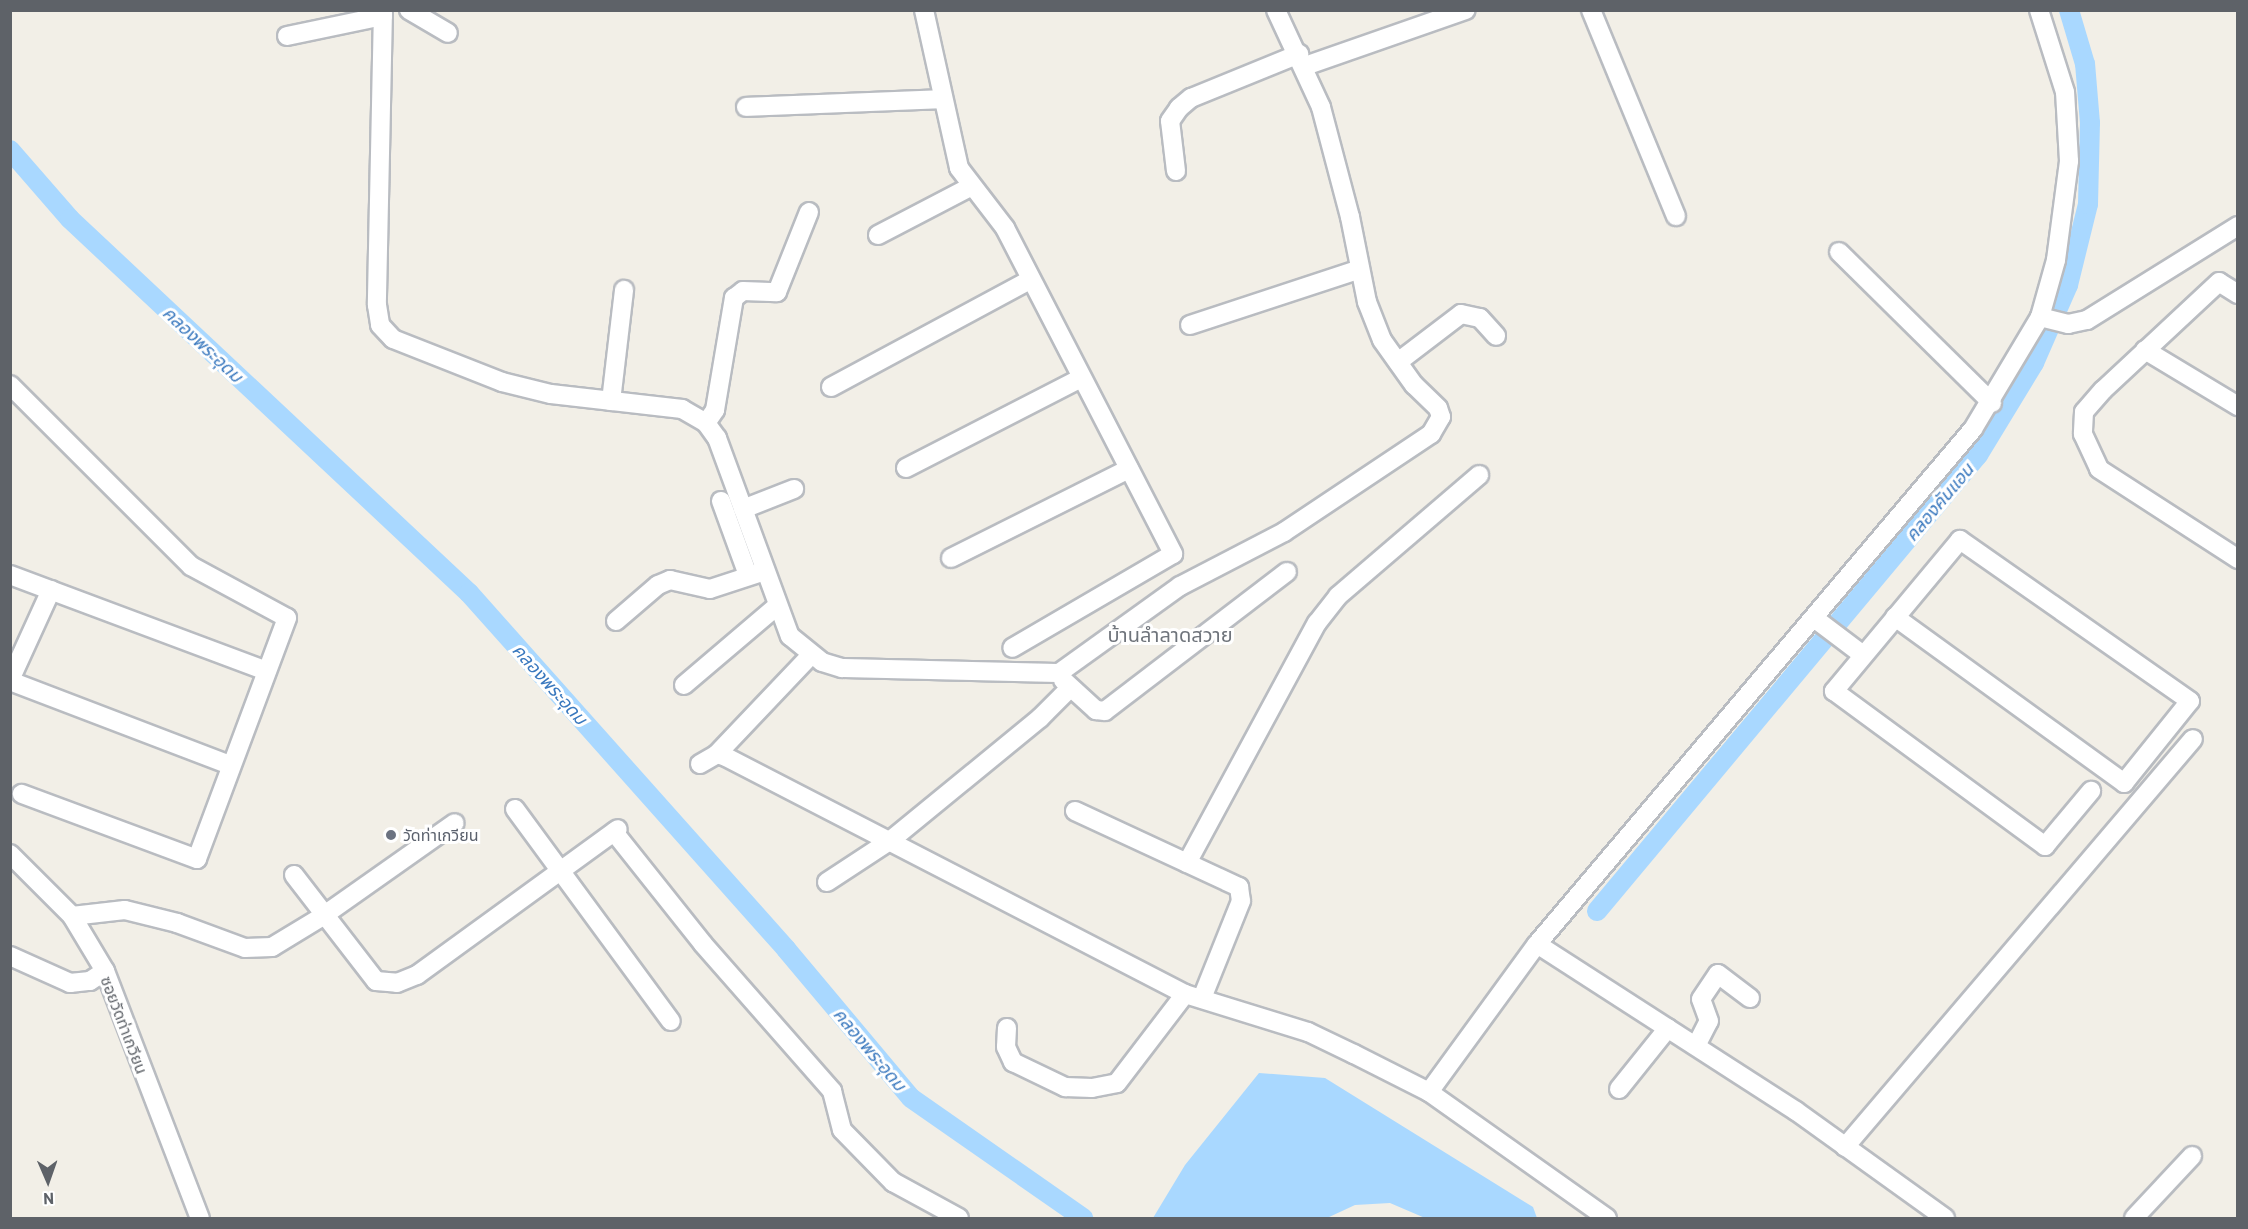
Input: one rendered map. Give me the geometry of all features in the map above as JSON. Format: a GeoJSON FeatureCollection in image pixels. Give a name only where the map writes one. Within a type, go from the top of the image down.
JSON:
{"type":"FeatureCollection","features":[{"type":"Feature","properties":{"kind":"street"},"geometry":{"type":"LineString","coordinates":[[409,10],[447,33]]}},
{"type":"Feature","properties":{"kind":"street"},"geometry":{"type":"LineString","coordinates":[[924,10],[959,168],[1005,228],[1173,554],[1012,648]]}},
{"type":"Feature","properties":{"kind":"street"},"geometry":{"type":"LineString","coordinates":[[721,501],[757,573],[778,605],[790,636],[810,656],[842,668],[1059,674],[1180,586],[1284,532],[1431,434],[1441,417],[1438,408],[1398,363],[1382,340],[1367,302],[1342,182],[1321,107],[1302,60],[1276,10]]}},
{"type":"Feature","properties":{"kind":"street"},"geometry":{"type":"LineString","coordinates":[[1176,171],[1170,128],[1179,108],[1191,98],[1428,17],[1466,10]]}},
{"type":"Feature","properties":{"kind":"street"},"geometry":{"type":"LineString","coordinates":[[1591,10],[1676,216]]}},
{"type":"Feature","properties":{"kind":"street"},"geometry":{"type":"LineString","coordinates":[[1429,1092],[1537,944],[1815,618],[1992,403],[2053,321],[2056,260],[2068,161],[2065,92],[2039,10]]}},
{"type":"Feature","properties":{"kind":"street"},"geometry":{"type":"LineString","coordinates":[[286,36],[383,13],[377,305],[380,325],[393,339],[502,382],[550,394],[682,410],[706,423],[717,438],[743,509],[757,573]]}},
{"type":"Feature","properties":{"kind":"street"},"geometry":{"type":"LineString","coordinates":[[746,107],[943,99]]}},
{"type":"Feature","properties":{"kind":"street"},"geometry":{"type":"LineString","coordinates":[[878,235],[972,186]]}},
{"type":"Feature","properties":{"kind":"street"},"geometry":{"type":"LineString","coordinates":[[706,423],[715,410],[734,298],[743,291],[777,292],[809,212]]}},
{"type":"Feature","properties":{"kind":"street"},"geometry":{"type":"LineString","coordinates":[[2053,321],[2087,320],[2238,226]]}},
{"type":"Feature","properties":{"kind":"street"},"geometry":{"type":"LineString","coordinates":[[1839,252],[1992,403]]}},
{"type":"Feature","properties":{"kind":"street"},"geometry":{"type":"LineString","coordinates":[[1190,325],[1360,269]]}},
{"type":"Feature","properties":{"kind":"street"},"geometry":{"type":"LineString","coordinates":[[831,387],[1030,280]]}},
{"type":"Feature","properties":{"kind":"street"},"geometry":{"type":"LineString","coordinates":[[2238,294],[2219,282],[2145,350],[2084,412],[2083,434],[2091,457],[2099,470],[2238,559]]}},
{"type":"Feature","properties":{"kind":"street"},"geometry":{"type":"LineString","coordinates":[[611,401],[624,290]]}},
{"type":"Feature","properties":{"kind":"street"},"geometry":{"type":"LineString","coordinates":[[1398,363],[1461,314],[1480,318],[1496,336]]}},
{"type":"Feature","properties":{"kind":"street"},"geometry":{"type":"LineString","coordinates":[[2145,350],[2238,406]]}},
{"type":"Feature","properties":{"kind":"street"},"geometry":{"type":"LineString","coordinates":[[906,468],[1081,378]]}},
{"type":"Feature","properties":{"kind":"street"},"geometry":{"type":"LineString","coordinates":[[10,385],[191,566],[287,618],[230,765],[197,859],[22,794]]}},
{"type":"Feature","properties":{"kind":"street"},"geometry":{"type":"LineString","coordinates":[[951,558],[1129,469]]}},
{"type":"Feature","properties":{"kind":"street"},"geometry":{"type":"LineString","coordinates":[[1187,862],[1317,623],[1338,596],[1479,475]]}},
{"type":"Feature","properties":{"kind":"street"},"geometry":{"type":"LineString","coordinates":[[743,509],[794,489]]}},
{"type":"Feature","properties":{"kind":"street"},"geometry":{"type":"LineString","coordinates":[[1895,617],[2124,783],[2190,702],[1960,540],[1862,655],[1834,691],[2045,846],[2091,790]]}},
{"type":"Feature","properties":{"kind":"street"},"geometry":{"type":"LineString","coordinates":[[1059,674],[1070,688],[1096,710],[1106,711],[1287,572]]}},
{"type":"Feature","properties":{"kind":"street"},"geometry":{"type":"LineString","coordinates":[[616,621],[658,585],[670,580],[710,589],[757,573]]}},
{"type":"Feature","properties":{"kind":"street"},"geometry":{"type":"LineString","coordinates":[[10,575],[267,671]]}},
{"type":"Feature","properties":{"kind":"street"},"geometry":{"type":"LineString","coordinates":[[51,590],[10,681],[230,765]]}},
{"type":"Feature","properties":{"kind":"street"},"geometry":{"type":"LineString","coordinates":[[684,685],[778,605]]}},
{"type":"Feature","properties":{"kind":"street"},"geometry":{"type":"LineString","coordinates":[[1815,618],[1862,655]]}},
{"type":"Feature","properties":{"kind":"street"},"geometry":{"type":"LineString","coordinates":[[700,764],[717,754],[810,656]]}},
{"type":"Feature","properties":{"kind":"street"},"geometry":{"type":"LineString","coordinates":[[827,882],[891,840],[1040,718],[1070,688]]}},
{"type":"Feature","properties":{"kind":"street"},"geometry":{"type":"LineString","coordinates":[[1845,1147],[2193,739]]}},
{"type":"Feature","properties":{"kind":"street"},"geometry":{"type":"LineString","coordinates":[[717,754],[891,840],[1193,996],[1308,1032],[1429,1092],[1607,1218]]}},
{"type":"Feature","properties":{"kind":"street"},"geometry":{"type":"LineString","coordinates":[[515,809],[671,1021]]}},
{"type":"Feature","properties":{"kind":"street"},"geometry":{"type":"LineString","coordinates":[[1007,1028],[1006,1047],[1013,1062],[1065,1087],[1092,1088],[1117,1083],[1193,996],[1243,894],[1239,887],[1075,811]]}},
{"type":"Feature","properties":{"kind":"street"},"geometry":{"type":"LineString","coordinates":[[72,916],[125,910],[258,950],[272,947],[323,916],[455,823]]}},
{"type":"Feature","properties":{"kind":"street"},"geometry":{"type":"LineString","coordinates":[[294,875],[323,916],[376,981],[397,983],[417,975],[616,831],[703,944],[832,1091],[842,1130],[892,1182],[958,1218]]}},
{"type":"Feature","properties":{"kind":"street","name":"ซอยวัดท่าเกวียน"},"geometry":{"type":"LineString","coordinates":[[10,854],[72,916],[105,972],[200,1218]]}},
{"type":"Feature","properties":{"kind":"street"},"geometry":{"type":"LineString","coordinates":[[1537,944],[1696,1046],[1945,1218]]}},
{"type":"Feature","properties":{"kind":"street"},"geometry":{"type":"LineString","coordinates":[[10,956],[70,983],[90,981],[105,972]]}},
{"type":"Feature","properties":{"kind":"street"},"geometry":{"type":"LineString","coordinates":[[1696,1046],[1709,1021],[1701,999],[1718,974],[1750,998]]}},
{"type":"Feature","properties":{"kind":"street"},"geometry":{"type":"LineString","coordinates":[[1619,1089],[1668,1028]]}},
{"type":"Feature","properties":{"kind":"street"},"geometry":{"type":"LineString","coordinates":[[2134,1218],[2192,1156]]}},
{"type":"Feature","properties":{"kind":"water"},"geometry":{"type":"Polygon","coordinates":[[[1259,1073],[1325,1078],[1533,1207],[1537,1218],[1425,1218],[1390,1203],[1355,1205],[1327,1218],[1153,1218],[1185,1165],[1259,1073]]]}},
{"type":"Feature","properties":{"kind":"waterway","name":"คลองคันแอน"},"geometry":{"type":"LineString","coordinates":[[1597,911],[1978,455],[2034,363],[2068,285],[2088,204],[2090,123],[2085,64],[2069,10]]}},
{"type":"Feature","properties":{"kind":"waterway","name":"คลองพระอุดม"},"geometry":{"type":"LineString","coordinates":[[10,150],[70,219],[469,593],[786,949],[911,1098],[1083,1218]]}},
{"type":"Feature","properties":{"kind":"place","name":"วัดท่าเกวียน"},"geometry":{"type":"Point","coordinates":[391,835]}},
{"type":"Feature","properties":{"kind":"district","name":"บ้านลำลาดสวาย"},"geometry":{"type":"Point","coordinates":[1170,634]}}]}
